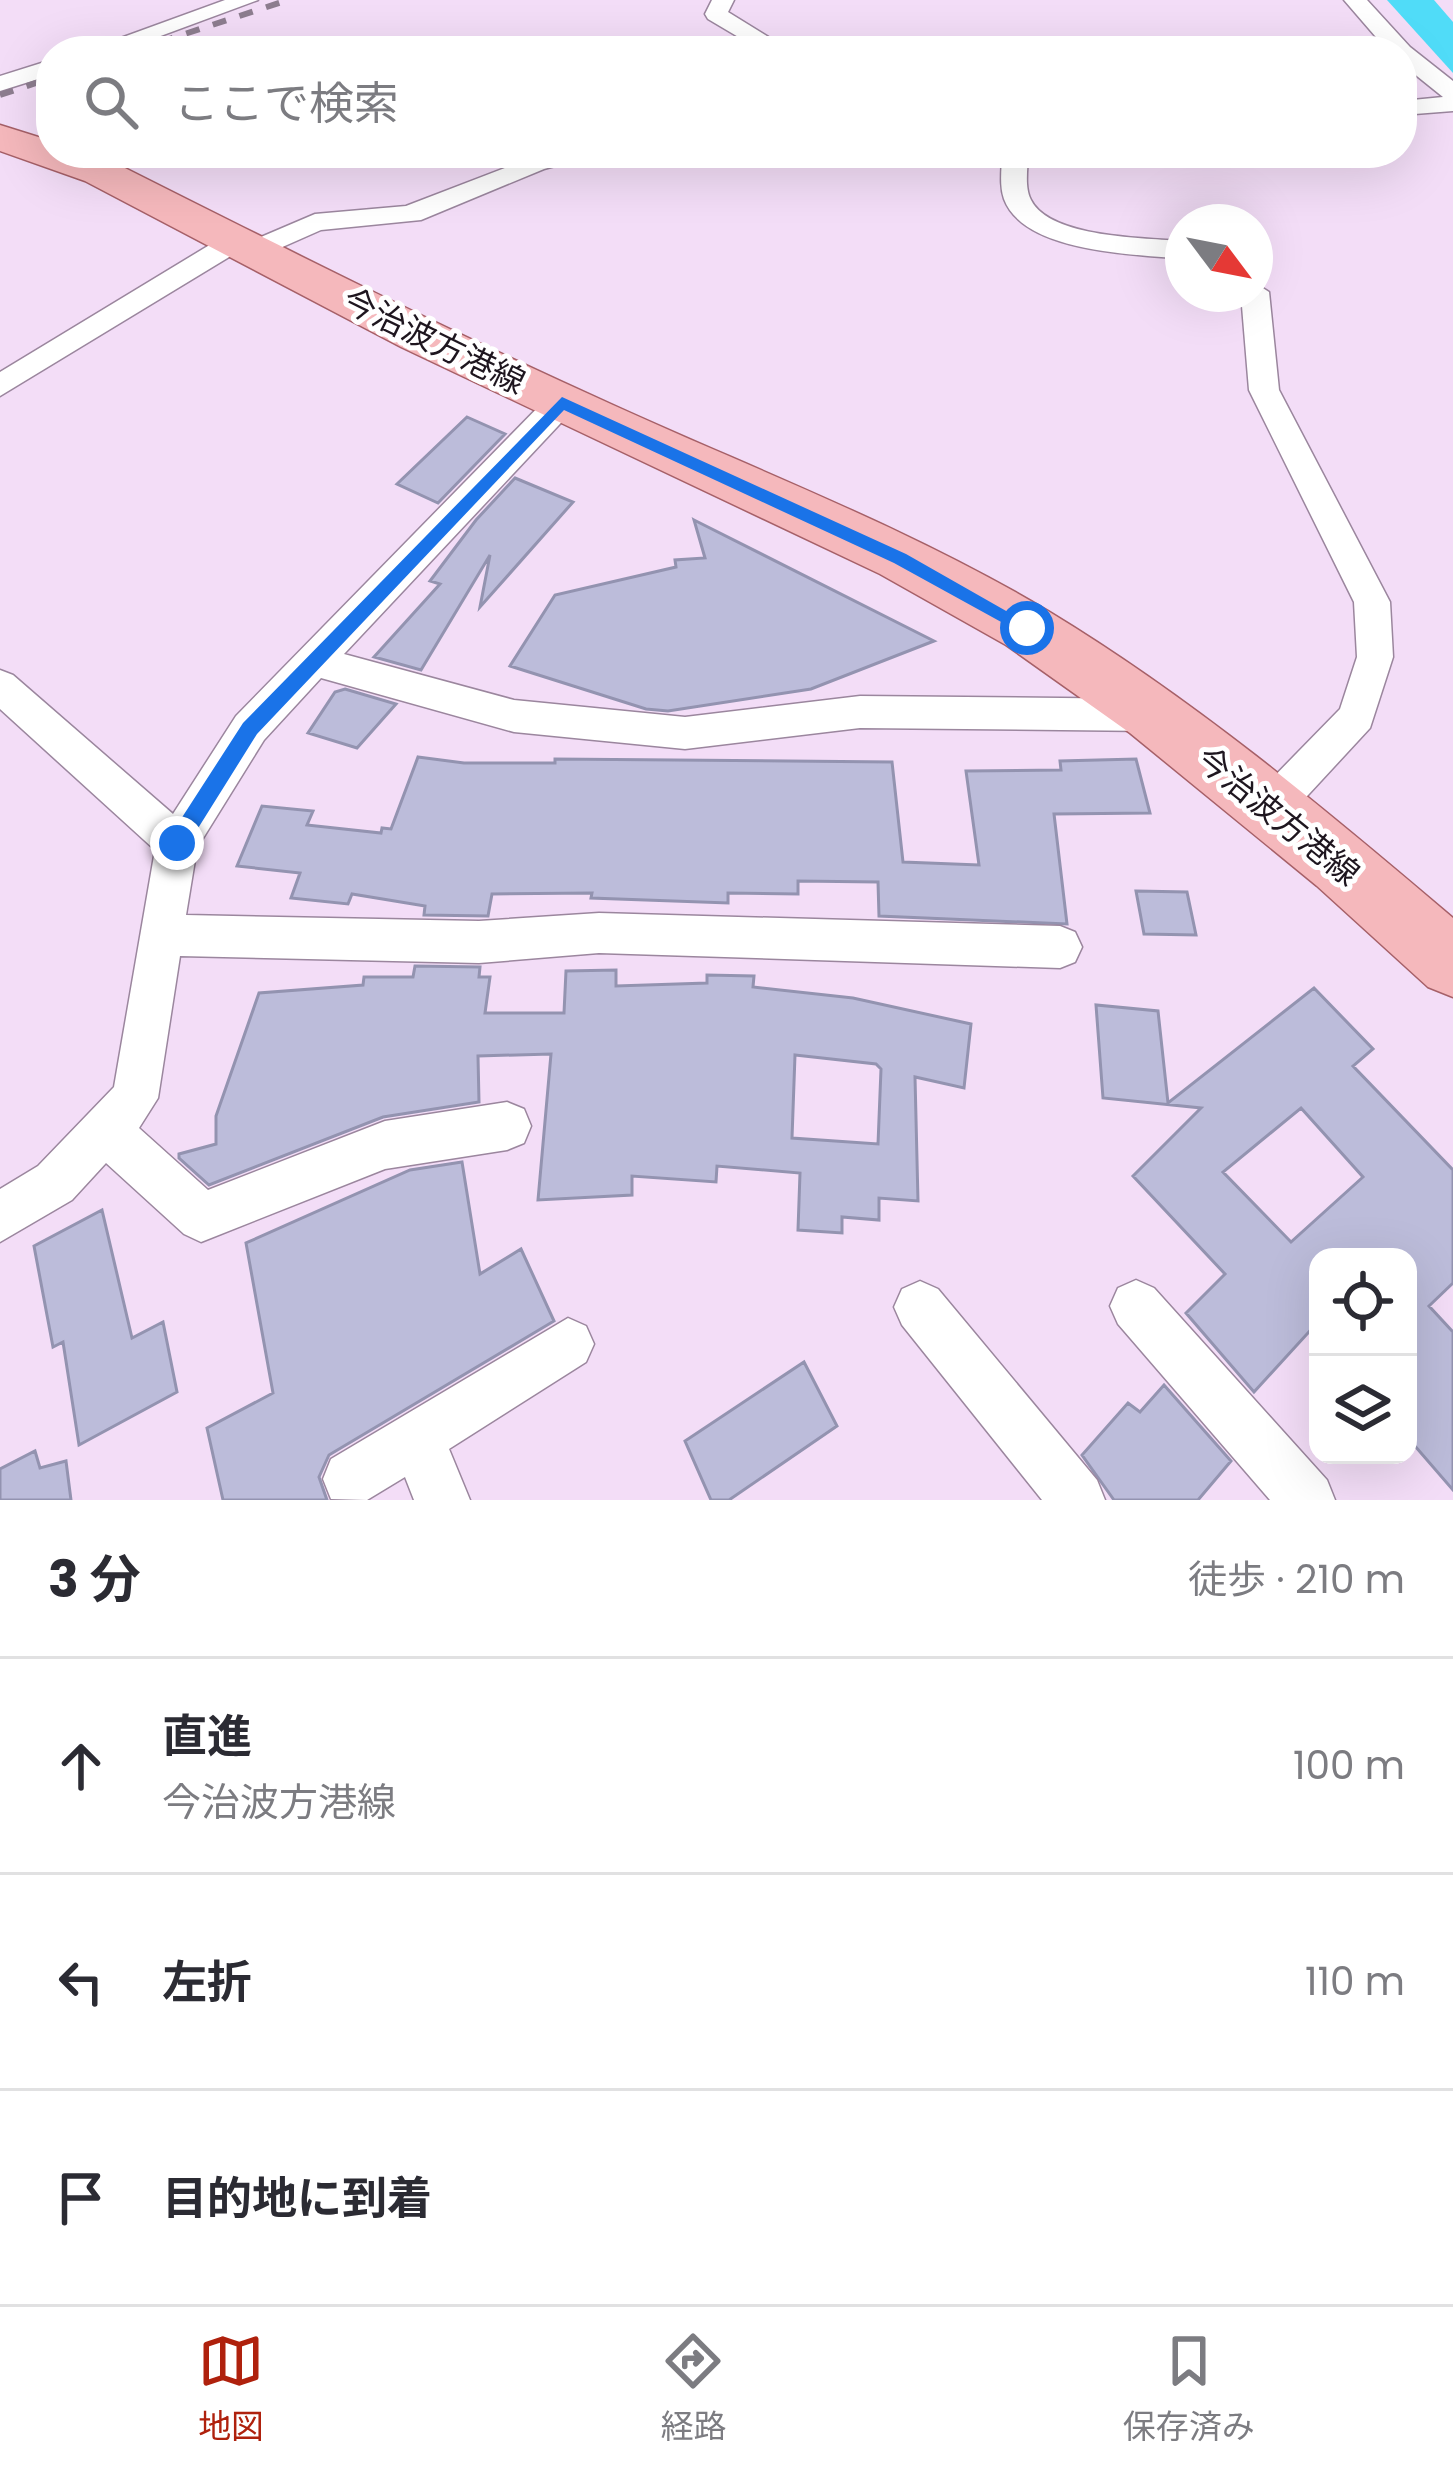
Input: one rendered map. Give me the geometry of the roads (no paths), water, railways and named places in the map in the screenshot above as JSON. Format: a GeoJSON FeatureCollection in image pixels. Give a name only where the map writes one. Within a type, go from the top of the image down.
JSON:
{"type":"FeatureCollection","features":[{"type":"Feature","properties":{"kind":"main road","name":"今治波方港線"},"geometry":{"type":"LineString","coordinates":[[0,137],[36,150]]}},
{"type":"Feature","properties":{"kind":"main road","name":"今治波方港線"},"geometry":{"type":"LineString","coordinates":[[89,168],[562,402],[900,559],[1027,628],[1151,715],[1270,808],[1453,963]]}},
{"type":"Feature","properties":{"kind":"street"},"geometry":{"type":"LineString","coordinates":[[141,36],[247,0]]}},
{"type":"Feature","properties":{"kind":"street"},"geometry":{"type":"LineString","coordinates":[[723,0],[716,14],[753,36]]}},
{"type":"Feature","properties":{"kind":"street"},"geometry":{"type":"LineString","coordinates":[[1355,0],[1387,36]]}},
{"type":"Feature","properties":{"kind":"street"},"geometry":{"type":"LineString","coordinates":[[1417,64],[1453,92]]}},
{"type":"Feature","properties":{"kind":"street"},"geometry":{"type":"LineString","coordinates":[[0,84],[36,72]]}},
{"type":"Feature","properties":{"kind":"street"},"geometry":{"type":"LineString","coordinates":[[1417,107],[1453,104]]}},
{"type":"Feature","properties":{"kind":"street"},"geometry":{"type":"LineString","coordinates":[[0,386],[244,246],[315,222],[411,214],[523,168]]}},
{"type":"Feature","properties":{"kind":"street"},"geometry":{"type":"LineString","coordinates":[[1016,168],[1015,192],[1022,208],[1040,223],[1059,233],[1165,248]]}},
{"type":"Feature","properties":{"kind":"street"},"geometry":{"type":"LineString","coordinates":[[1257,312],[1264,389],[1285,439],[1372,602],[1375,657],[1355,717],[1270,808]]}},
{"type":"Feature","properties":{"kind":"street"},"geometry":{"type":"LineString","coordinates":[[0,1216],[55,1184],[136,1099],[177,843],[250,728],[562,402]]}},
{"type":"Feature","properties":{"kind":"street"},"geometry":{"type":"LineString","coordinates":[[315,661],[514,716],[685,734],[860,712],[1151,715]]}},
{"type":"Feature","properties":{"kind":"street"},"geometry":{"type":"LineString","coordinates":[[0,686],[177,843]]}},
{"type":"Feature","properties":{"kind":"street"},"geometry":{"type":"LineString","coordinates":[[163,935],[478,942],[598,934],[1060,947]]}},
{"type":"Feature","properties":{"kind":"street"},"geometry":{"type":"LineString","coordinates":[[105,1130],[201,1217],[385,1145],[507,1126]]}},
{"type":"Feature","properties":{"kind":"street"},"geometry":{"type":"LineString","coordinates":[[1136,1306],[1307,1500]]}},
{"type":"Feature","properties":{"kind":"street"},"geometry":{"type":"LineString","coordinates":[[920,1307],[1077,1500]]}},
{"type":"Feature","properties":{"kind":"street"},"geometry":{"type":"LineString","coordinates":[[351,1479],[568,1344]]}},
{"type":"Feature","properties":{"kind":"street"},"geometry":{"type":"LineString","coordinates":[[417,1438],[442,1500]]}},
{"type":"Feature","properties":{"kind":"water"},"geometry":{"type":"Polygon","coordinates":[[[1387,0],[1434,0],[1453,22],[1453,73],[1387,0]]]}},
{"type":"Feature","properties":{"kind":"railway"},"geometry":{"type":"LineString","coordinates":[[179,36],[288,0]]}},
{"type":"Feature","properties":{"kind":"railway"},"geometry":{"type":"LineString","coordinates":[[0,95],[36,83]]}}]}
